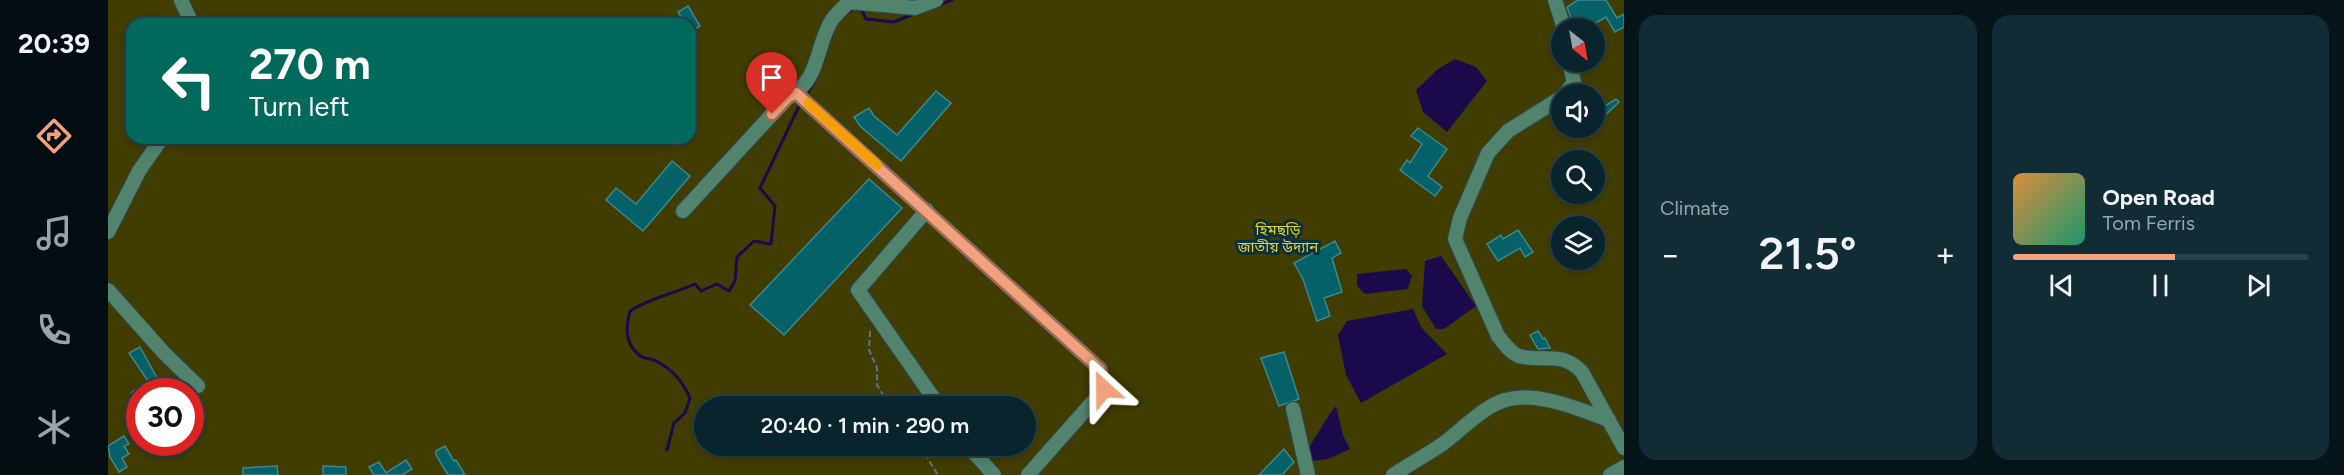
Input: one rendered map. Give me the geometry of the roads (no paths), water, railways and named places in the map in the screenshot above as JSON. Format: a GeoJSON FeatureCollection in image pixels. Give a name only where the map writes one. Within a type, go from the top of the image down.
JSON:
{"type":"FeatureCollection","features":[{"type":"Feature","properties":{"kind":"street"},"geometry":{"type":"LineString","coordinates":[[181,0],[189,18]]}},
{"type":"Feature","properties":{"kind":"street"},"geometry":{"type":"LineString","coordinates":[[682,211],[787,98],[796,93],[814,71],[830,22],[849,2],[915,9],[936,0]]}},
{"type":"Feature","properties":{"kind":"street"},"geometry":{"type":"LineString","coordinates":[[1556,0],[1561,18]]}},
{"type":"Feature","properties":{"kind":"street"},"geometry":{"type":"LineString","coordinates":[[796,93],[1100,369],[1104,389],[1028,475]]}},
{"type":"Feature","properties":{"kind":"street"},"geometry":{"type":"LineString","coordinates":[[1551,104],[1508,131],[1488,153],[1460,218],[1455,239],[1498,336],[1509,350],[1519,356],[1563,359],[1574,364],[1582,372],[1624,448]]}},
{"type":"Feature","properties":{"kind":"street"},"geometry":{"type":"LineString","coordinates":[[108,231],[139,171],[158,144]]}},
{"type":"Feature","properties":{"kind":"street"},"geometry":{"type":"LineString","coordinates":[[927,210],[858,290],[932,396]]}},
{"type":"Feature","properties":{"kind":"street"},"geometry":{"type":"LineString","coordinates":[[108,290],[164,353],[190,378]]}},
{"type":"Feature","properties":{"kind":"street"},"geometry":{"type":"LineString","coordinates":[[1393,475],[1444,442],[1477,415],[1505,400],[1534,398],[1609,420]]}},
{"type":"Feature","properties":{"kind":"street"},"geometry":{"type":"LineString","coordinates":[[1293,409],[1308,475]]}},
{"type":"Feature","properties":{"kind":"street"},"geometry":{"type":"LineString","coordinates":[[977,456],[994,475]]}},
{"type":"Feature","properties":{"kind":"street"},"geometry":{"type":"LineString","coordinates":[[1610,475],[1624,467]]}},
{"type":"Feature","properties":{"kind":"waterway"},"geometry":{"type":"LineString","coordinates":[[939,5],[952,0]]}},
{"type":"Feature","properties":{"kind":"waterway"},"geometry":{"type":"LineString","coordinates":[[844,15],[856,7]]}},
{"type":"Feature","properties":{"kind":"waterway"},"geometry":{"type":"LineString","coordinates":[[860,7],[866,19],[894,22],[916,13]]}},
{"type":"Feature","properties":{"kind":"waterway"},"geometry":{"type":"LineString","coordinates":[[822,64],[834,28]]}},
{"type":"Feature","properties":{"kind":"waterway"},"geometry":{"type":"LineString","coordinates":[[806,96],[816,79]]}},
{"type":"Feature","properties":{"kind":"waterway"},"geometry":{"type":"LineString","coordinates":[[667,450],[674,423],[685,413],[690,398],[672,372],[662,364],[642,357],[632,348],[627,330],[630,311],[695,284],[701,291],[717,284],[729,291],[735,281],[737,257],[754,241],[771,244],[775,206],[760,188],[800,104]]}},
{"type":"Feature","properties":{"kind":"park label","name":"হিমছড়ি জাতীয় উদ্যান"},"geometry":{"type":"Point","coordinates":[1278,238]}}]}
